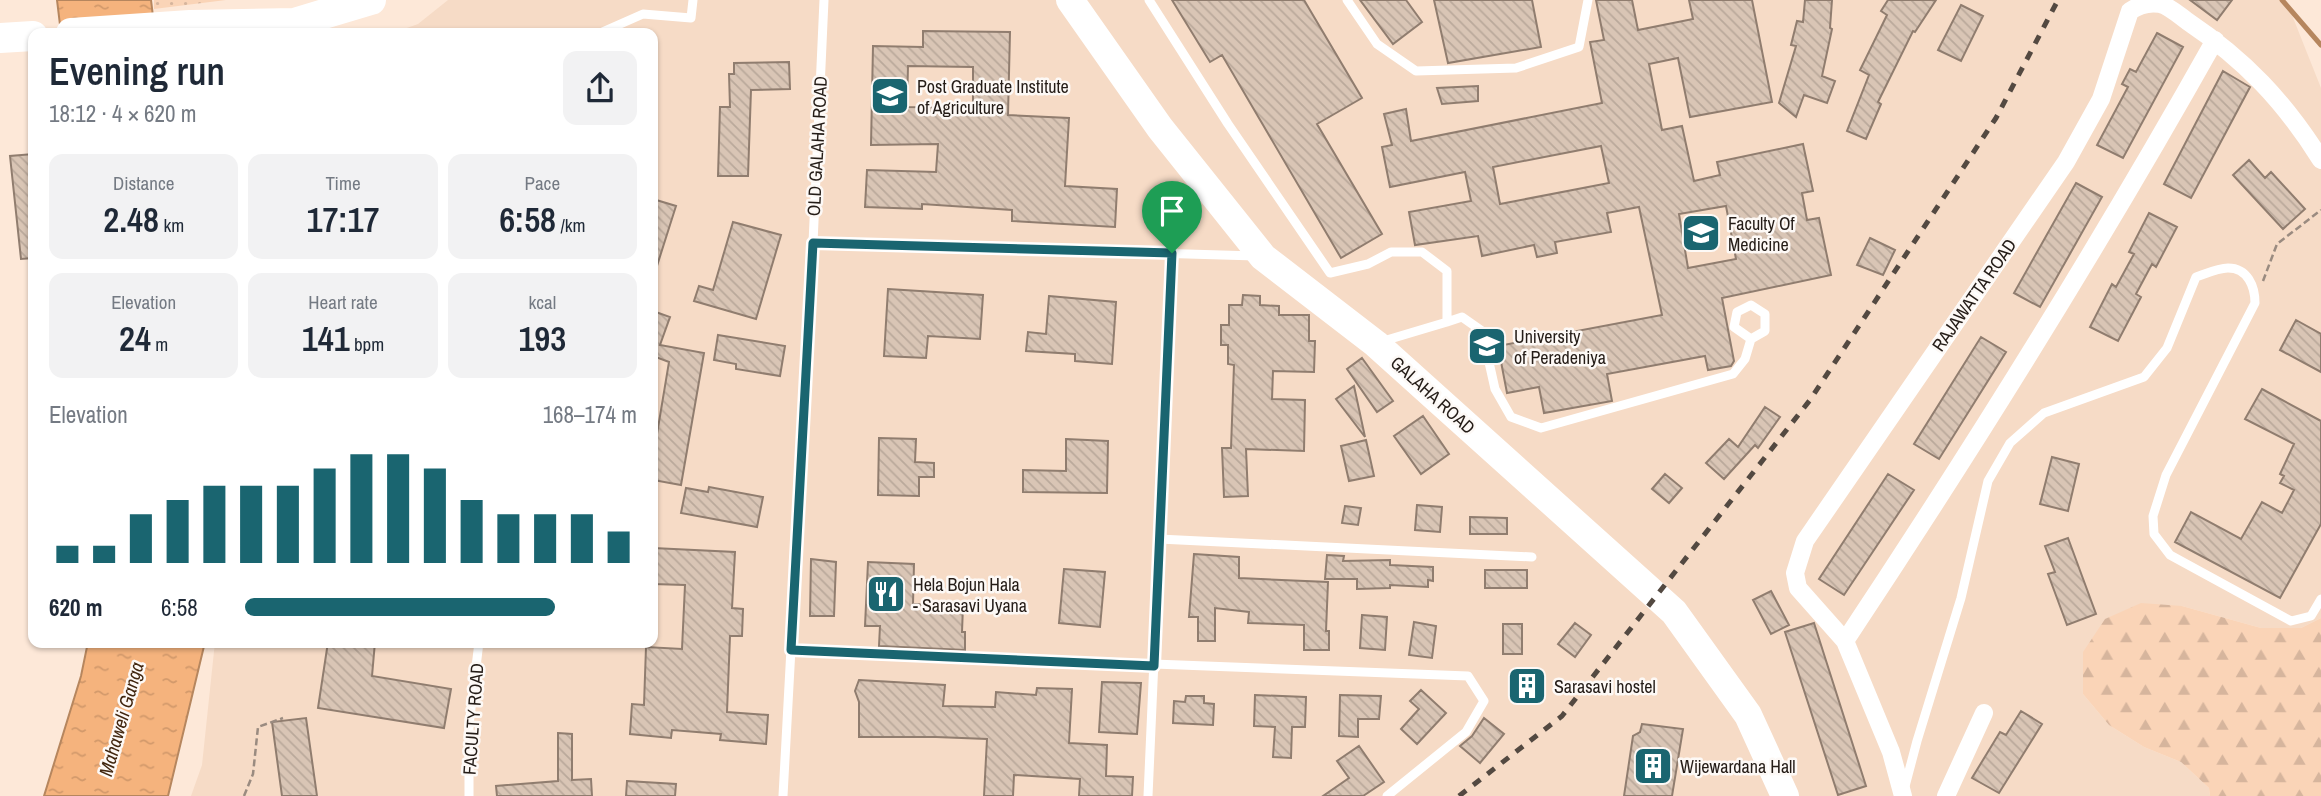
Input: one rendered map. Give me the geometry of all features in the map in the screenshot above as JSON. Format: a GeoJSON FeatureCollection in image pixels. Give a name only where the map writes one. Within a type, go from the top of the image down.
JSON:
{"type":"FeatureCollection","features":[{"type":"Feature","properties":{"kind":"highway"},"geometry":{"type":"LineString","coordinates":[[190,25],[290,9],[321,0]]}},
{"type":"Feature","properties":{"kind":"highway"},"geometry":{"type":"LineString","coordinates":[[145,28],[294,23],[371,0]]}},
{"type":"Feature","properties":{"kind":"highway"},"geometry":{"type":"LineString","coordinates":[[0,38],[28,36]]}},
{"type":"Feature","properties":{"kind":"main road","name":"GALAHA ROAD"},"geometry":{"type":"LineString","coordinates":[[1070,0],[1160,128],[1263,257],[1376,344],[1674,612],[1748,715],[1785,796]]}},
{"type":"Feature","properties":{"kind":"street","name":"RAJAWATTA ROAD"},"geometry":{"type":"LineString","coordinates":[[1903,795],[1891,752],[1845,640],[1798,588],[1795,573],[1805,541],[2066,162],[2101,99],[2130,11],[2140,5],[2162,4],[2215,40],[2249,69],[2296,121],[2321,160]]}},
{"type":"Feature","properties":{"kind":"street"},"geometry":{"type":"LineString","coordinates":[[1845,640],[1947,487],[2158,142],[2215,40]]}},
{"type":"Feature","properties":{"kind":"street"},"geometry":{"type":"LineString","coordinates":[[1946,796],[1984,713]]}},
{"type":"Feature","properties":{"kind":"lane"},"geometry":{"type":"LineString","coordinates":[[612,28],[643,15],[691,18],[693,0]]}},
{"type":"Feature","properties":{"kind":"lane","name":"OLD GALAHA ROAD"},"geometry":{"type":"LineString","coordinates":[[783,796],[824,0]]}},
{"type":"Feature","properties":{"kind":"lane"},"geometry":{"type":"LineString","coordinates":[[1149,0],[1228,124],[1330,272],[1368,264],[1391,252],[1422,252],[1447,271],[1447,322]]}},
{"type":"Feature","properties":{"kind":"lane"},"geometry":{"type":"LineString","coordinates":[[1347,0],[1377,44],[1416,72],[1516,68],[1579,47],[1588,0]]}},
{"type":"Feature","properties":{"kind":"lane"},"geometry":{"type":"LineString","coordinates":[[813,243],[1263,257]]}},
{"type":"Feature","properties":{"kind":"lane"},"geometry":{"type":"LineString","coordinates":[[1148,796],[1172,253]]}},
{"type":"Feature","properties":{"kind":"lane"},"geometry":{"type":"LineString","coordinates":[[1903,795],[1961,598],[1988,481],[2010,443],[2044,413],[2144,377],[2167,348],[2196,277],[2228,268],[2245,274],[2255,290],[2255,303],[2166,475],[2153,516],[2154,534],[2170,555],[2291,621],[2311,616],[2321,599]]}},
{"type":"Feature","properties":{"kind":"lane"},"geometry":{"type":"LineString","coordinates":[[1376,344],[1462,317],[1482,331],[1495,389],[1511,417],[1541,428],[1733,374],[1745,359],[1751,339]]}},
{"type":"Feature","properties":{"kind":"lane"},"geometry":{"type":"LineString","coordinates":[[1159,540],[1532,557]]}},
{"type":"Feature","properties":{"kind":"lane","name":"FACULTY ROAD"},"geometry":{"type":"LineString","coordinates":[[468,796],[469,725],[478,648]]}},
{"type":"Feature","properties":{"kind":"lane"},"geometry":{"type":"LineString","coordinates":[[791,650],[1468,676],[1484,701],[1466,732],[1387,796]]}},
{"type":"Feature","properties":{"kind":"path"},"geometry":{"type":"LineString","coordinates":[[2255,303],[2277,244],[2321,210]]}},
{"type":"Feature","properties":{"kind":"path"},"geometry":{"type":"LineString","coordinates":[[244,796],[253,774],[258,727],[283,718]]}},
{"type":"Feature","properties":{"kind":"shaded area","name":"University of Peradeniya"},"geometry":{"type":"Polygon","coordinates":[[[448,0],[2286,0],[2321,88],[2321,618],[2301,628],[2261,628],[2182,606],[2083,694],[2109,725],[2144,747],[2181,762],[2209,788],[2210,796],[191,796],[202,765],[214,648],[658,648],[658,28],[407,28],[418,24],[448,0]]]}},
{"type":"Feature","properties":{"kind":"green space"},"geometry":{"type":"Polygon","coordinates":[[[154,0],[226,0],[154,9],[154,0]]]}},
{"type":"Feature","properties":{"kind":"green space"},"geometry":{"type":"Polygon","coordinates":[[[2141,603],[2182,606],[2261,628],[2301,628],[2321,618],[2321,796],[2210,796],[2209,788],[2181,762],[2144,747],[2109,725],[2083,694],[2083,652],[2105,619],[2141,603]]]}},
{"type":"Feature","properties":{"kind":"water"},"geometry":{"type":"Polygon","coordinates":[[[57,0],[151,0],[154,28],[60,28],[57,0]]]}},
{"type":"Feature","properties":{"kind":"water","name":"Mahaweli Ganga"},"geometry":{"type":"Polygon","coordinates":[[[87,648],[204,648],[168,796],[44,796],[81,676],[87,648]]]}},
{"type":"Feature","properties":{"kind":"building"},"geometry":{"type":"Polygon","coordinates":[[[1172,0],[1304,0],[1362,98],[1317,124],[1382,234],[1341,258],[1222,55],[1210,62],[1172,0]]]}},
{"type":"Feature","properties":{"kind":"building"},"geometry":{"type":"Polygon","coordinates":[[[1360,0],[1406,0],[1422,22],[1393,44],[1360,0]]]}},
{"type":"Feature","properties":{"kind":"building"},"geometry":{"type":"Polygon","coordinates":[[[1434,0],[1532,0],[1541,47],[1448,63],[1434,0]]]}},
{"type":"Feature","properties":{"kind":"building"},"geometry":{"type":"Polygon","coordinates":[[[1596,0],[1632,0],[1638,30],[1693,19],[1689,0],[1752,0],[1772,102],[1690,117],[1678,58],[1649,64],[1662,130],[1682,126],[1694,181],[1720,175],[1717,162],[1803,144],[1813,191],[1802,193],[1807,220],[1819,218],[1831,275],[1722,298],[1734,361],[1731,366],[1708,370],[1705,356],[1607,374],[1612,401],[1544,413],[1539,387],[1507,393],[1498,346],[1662,315],[1639,207],[1607,213],[1611,232],[1555,242],[1557,253],[1537,257],[1534,245],[1482,256],[1478,236],[1415,245],[1409,212],[1471,201],[1465,172],[1390,187],[1382,147],[1392,145],[1384,114],[1406,109],[1411,141],[1602,103],[1590,42],[1604,40],[1596,0]],[[1601,146],[1493,167],[1500,204],[1609,183],[1601,146]],[[1726,206],[1679,214],[1688,268],[1736,259],[1726,206]]]}},
{"type":"Feature","properties":{"kind":"building"},"geometry":{"type":"Polygon","coordinates":[[[1805,0],[1832,0],[1832,29],[1822,76],[1835,81],[1827,103],[1804,95],[1796,117],[1779,103],[1796,46],[1791,45],[1797,21],[1803,22],[1805,0]]]}},
{"type":"Feature","properties":{"kind":"building"},"geometry":{"type":"Polygon","coordinates":[[[1888,0],[1936,0],[1915,32],[1913,31],[1878,102],[1881,104],[1866,139],[1847,131],[1869,75],[1860,70],[1887,15],[1881,11],[1888,0]]]}},
{"type":"Feature","properties":{"kind":"building"},"geometry":{"type":"Polygon","coordinates":[[[2190,0],[2232,0],[2217,20],[2190,0]]]}},
{"type":"Feature","properties":{"kind":"building"},"geometry":{"type":"Polygon","coordinates":[[[1961,5],[1983,16],[1961,61],[1938,50],[1961,5]]]}},
{"type":"Feature","properties":{"kind":"building"},"geometry":{"type":"Polygon","coordinates":[[[923,31],[1010,32],[1008,115],[1069,118],[1065,186],[1117,189],[1115,227],[1012,221],[1012,210],[922,204],[922,209],[865,207],[867,170],[936,172],[938,144],[871,145],[873,46],[923,47],[923,31]],[[908,66],[907,107],[973,108],[973,67],[908,66]]]}},
{"type":"Feature","properties":{"kind":"building"},"geometry":{"type":"Polygon","coordinates":[[[2157,33],[2183,47],[2123,158],[2097,145],[2128,87],[2122,84],[2130,69],[2136,72],[2157,33]]]}},
{"type":"Feature","properties":{"kind":"building"},"geometry":{"type":"Polygon","coordinates":[[[789,62],[790,89],[751,90],[748,176],[718,176],[720,107],[730,107],[729,74],[734,74],[734,63],[789,62]]]}},
{"type":"Feature","properties":{"kind":"building"},"geometry":{"type":"Polygon","coordinates":[[[2223,71],[2250,87],[2191,198],[2164,184],[2223,71]]]}},
{"type":"Feature","properties":{"kind":"building"},"geometry":{"type":"Polygon","coordinates":[[[1478,86],[1478,101],[1442,104],[1437,88],[1478,86]]]}},
{"type":"Feature","properties":{"kind":"building"},"geometry":{"type":"Polygon","coordinates":[[[28,154],[28,258],[21,259],[10,156],[28,154]]]}},
{"type":"Feature","properties":{"kind":"building"},"geometry":{"type":"Polygon","coordinates":[[[2249,160],[2265,178],[2271,172],[2305,209],[2283,229],[2233,175],[2249,160]]]}},
{"type":"Feature","properties":{"kind":"building"},"geometry":{"type":"Polygon","coordinates":[[[2076,183],[2102,197],[2040,307],[2014,293],[2076,183]]]}},
{"type":"Feature","properties":{"kind":"building"},"geometry":{"type":"Polygon","coordinates":[[[658,201],[676,206],[658,263],[658,201]]]}},
{"type":"Feature","properties":{"kind":"building"},"geometry":{"type":"Polygon","coordinates":[[[2149,213],[2177,227],[2156,267],[2152,264],[2136,294],[2141,297],[2118,341],[2090,327],[2112,284],[2116,287],[2134,254],[2129,252],[2149,213]]]}},
{"type":"Feature","properties":{"kind":"building"},"geometry":{"type":"Polygon","coordinates":[[[733,222],[781,235],[756,319],[694,301],[699,286],[713,290],[733,222]]]}},
{"type":"Feature","properties":{"kind":"building"},"geometry":{"type":"Polygon","coordinates":[[[1870,238],[1895,250],[1883,275],[1857,265],[1870,238]]]}},
{"type":"Feature","properties":{"kind":"building"},"geometry":{"type":"Polygon","coordinates":[[[888,289],[983,295],[980,339],[928,336],[926,358],[884,356],[888,289]]]}},
{"type":"Feature","properties":{"kind":"building"},"geometry":{"type":"Polygon","coordinates":[[[1243,295],[1260,296],[1260,305],[1279,306],[1279,315],[1309,315],[1309,341],[1315,341],[1314,372],[1273,371],[1272,399],[1305,400],[1304,451],[1246,449],[1248,496],[1224,497],[1222,448],[1231,448],[1234,365],[1228,364],[1228,345],[1221,345],[1221,325],[1229,325],[1229,305],[1242,305],[1243,295]]]}},
{"type":"Feature","properties":{"kind":"building"},"geometry":{"type":"Polygon","coordinates":[[[1049,296],[1116,302],[1112,364],[1075,361],[1075,354],[1026,351],[1028,332],[1046,334],[1049,296]]]}},
{"type":"Feature","properties":{"kind":"building"},"geometry":{"type":"Polygon","coordinates":[[[658,313],[670,317],[660,345],[704,353],[681,485],[658,481],[658,428],[669,362],[658,358],[658,313]]]}},
{"type":"Feature","properties":{"kind":"building"},"geometry":{"type":"Polygon","coordinates":[[[2296,320],[2321,334],[2321,372],[2280,350],[2296,320]]]}},
{"type":"Feature","properties":{"kind":"building"},"geometry":{"type":"Polygon","coordinates":[[[718,335],[785,346],[780,376],[736,369],[736,364],[714,360],[718,335]]]}},
{"type":"Feature","properties":{"kind":"building"},"geometry":{"type":"Polygon","coordinates":[[[1981,337],[2006,352],[1939,459],[1914,444],[1981,337]]]}},
{"type":"Feature","properties":{"kind":"building"},"geometry":{"type":"Polygon","coordinates":[[[1362,358],[1393,401],[1377,412],[1347,369],[1362,358]]]}},
{"type":"Feature","properties":{"kind":"building"},"geometry":{"type":"Polygon","coordinates":[[[1354,386],[1365,437],[1336,399],[1354,386]]]}},
{"type":"Feature","properties":{"kind":"building"},"geometry":{"type":"Polygon","coordinates":[[[2262,389],[2321,421],[2321,524],[2280,598],[2175,542],[2191,512],[2241,539],[2262,502],[2282,513],[2294,490],[2280,483],[2284,476],[2280,474],[2294,444],[2245,419],[2262,389]]]}},
{"type":"Feature","properties":{"kind":"building"},"geometry":{"type":"Polygon","coordinates":[[[1765,407],[1780,417],[1758,448],[1755,445],[1724,479],[1706,463],[1729,439],[1738,447],[1765,407]]]}},
{"type":"Feature","properties":{"kind":"building"},"geometry":{"type":"Polygon","coordinates":[[[1423,416],[1449,454],[1421,474],[1394,436],[1423,416]]]}},
{"type":"Feature","properties":{"kind":"building"},"geometry":{"type":"Polygon","coordinates":[[[879,438],[916,439],[915,462],[934,463],[934,477],[919,477],[919,496],[878,495],[879,438]]]}},
{"type":"Feature","properties":{"kind":"building"},"geometry":{"type":"Polygon","coordinates":[[[1066,439],[1108,441],[1107,493],[1023,492],[1023,470],[1066,471],[1066,439]]]}},
{"type":"Feature","properties":{"kind":"building"},"geometry":{"type":"Polygon","coordinates":[[[1366,440],[1374,476],[1349,481],[1341,446],[1366,440]]]}},
{"type":"Feature","properties":{"kind":"building"},"geometry":{"type":"Polygon","coordinates":[[[2052,457],[2079,464],[2068,511],[2040,504],[2052,457]]]}},
{"type":"Feature","properties":{"kind":"building"},"geometry":{"type":"Polygon","coordinates":[[[1665,474],[1682,488],[1669,503],[1652,489],[1665,474]]]}},
{"type":"Feature","properties":{"kind":"building"},"geometry":{"type":"Polygon","coordinates":[[[1888,474],[1914,490],[1844,595],[1819,579],[1888,474]]]}},
{"type":"Feature","properties":{"kind":"building"},"geometry":{"type":"Polygon","coordinates":[[[709,487],[763,497],[757,527],[681,513],[686,488],[708,492],[709,487]]]}},
{"type":"Feature","properties":{"kind":"building"},"geometry":{"type":"Polygon","coordinates":[[[1417,505],[1442,507],[1440,532],[1415,530],[1417,505]]]}},
{"type":"Feature","properties":{"kind":"building"},"geometry":{"type":"Polygon","coordinates":[[[1345,506],[1361,508],[1358,525],[1342,523],[1345,506]]]}},
{"type":"Feature","properties":{"kind":"building"},"geometry":{"type":"Polygon","coordinates":[[[1470,517],[1507,518],[1507,534],[1470,534],[1470,517]]]}},
{"type":"Feature","properties":{"kind":"building"},"geometry":{"type":"Polygon","coordinates":[[[2068,538],[2096,614],[2067,625],[2048,574],[2055,572],[2045,546],[2068,538]]]}},
{"type":"Feature","properties":{"kind":"building"},"geometry":{"type":"Polygon","coordinates":[[[658,548],[735,552],[732,608],[743,609],[742,636],[730,636],[727,712],[768,715],[766,744],[720,740],[721,734],[672,730],[671,738],[630,734],[632,704],[644,705],[646,648],[682,649],[685,585],[658,584],[658,548]]]}},
{"type":"Feature","properties":{"kind":"building"},"geometry":{"type":"Polygon","coordinates":[[[1194,554],[1239,557],[1239,578],[1328,582],[1326,631],[1329,631],[1329,650],[1304,650],[1304,625],[1248,623],[1249,612],[1215,608],[1215,641],[1198,641],[1198,617],[1189,617],[1194,554]]]}},
{"type":"Feature","properties":{"kind":"building"},"geometry":{"type":"Polygon","coordinates":[[[1327,555],[1344,556],[1343,561],[1390,560],[1390,565],[1433,567],[1433,581],[1428,580],[1428,587],[1390,585],[1390,588],[1357,589],[1357,579],[1325,579],[1327,555]]]}},
{"type":"Feature","properties":{"kind":"building"},"geometry":{"type":"Polygon","coordinates":[[[811,559],[836,562],[834,616],[810,616],[811,559]]]}},
{"type":"Feature","properties":{"kind":"building"},"geometry":{"type":"Polygon","coordinates":[[[868,562],[914,564],[913,604],[963,606],[962,632],[965,632],[965,650],[879,646],[880,626],[865,626],[868,562]]]}},
{"type":"Feature","properties":{"kind":"building"},"geometry":{"type":"Polygon","coordinates":[[[1064,569],[1105,572],[1100,627],[1059,623],[1064,569]]]}},
{"type":"Feature","properties":{"kind":"building"},"geometry":{"type":"Polygon","coordinates":[[[1485,570],[1527,570],[1527,588],[1485,588],[1485,570]]]}},
{"type":"Feature","properties":{"kind":"building"},"geometry":{"type":"Polygon","coordinates":[[[1771,591],[1789,625],[1771,634],[1753,600],[1771,591]]]}},
{"type":"Feature","properties":{"kind":"building"},"geometry":{"type":"Polygon","coordinates":[[[1362,615],[1387,617],[1385,650],[1360,648],[1362,615]]]}},
{"type":"Feature","properties":{"kind":"building"},"geometry":{"type":"Polygon","coordinates":[[[1414,622],[1436,626],[1432,658],[1409,655],[1414,622]]]}},
{"type":"Feature","properties":{"kind":"building"},"geometry":{"type":"Polygon","coordinates":[[[1575,623],[1591,635],[1575,657],[1558,644],[1575,623]]]}},
{"type":"Feature","properties":{"kind":"building"},"geometry":{"type":"Polygon","coordinates":[[[1814,623],[1866,786],[1838,795],[1785,632],[1814,623]]]}},
{"type":"Feature","properties":{"kind":"building"},"geometry":{"type":"Polygon","coordinates":[[[1503,624],[1522,624],[1522,654],[1503,654],[1503,624]]]}},
{"type":"Feature","properties":{"kind":"building"},"geometry":{"type":"Polygon","coordinates":[[[327,648],[374,648],[372,676],[451,689],[444,728],[318,708],[327,648]]]}},
{"type":"Feature","properties":{"kind":"building"},"geometry":{"type":"Polygon","coordinates":[[[859,680],[945,685],[943,706],[995,707],[996,692],[1036,695],[1037,688],[1072,689],[1069,743],[1107,745],[1106,776],[1133,777],[1132,796],[1079,796],[1080,779],[1014,775],[1013,796],[984,796],[987,739],[859,737],[859,702],[855,691],[859,680]]]}},
{"type":"Feature","properties":{"kind":"building"},"geometry":{"type":"Polygon","coordinates":[[[1102,682],[1141,683],[1137,734],[1099,732],[1102,682]]]}},
{"type":"Feature","properties":{"kind":"building"},"geometry":{"type":"Polygon","coordinates":[[[1421,690],[1446,713],[1417,744],[1401,729],[1419,709],[1410,701],[1421,690]]]}},
{"type":"Feature","properties":{"kind":"building"},"geometry":{"type":"Polygon","coordinates":[[[1255,695],[1306,697],[1305,727],[1292,727],[1291,758],[1273,757],[1275,727],[1254,726],[1255,695]]]}},
{"type":"Feature","properties":{"kind":"building"},"geometry":{"type":"Polygon","coordinates":[[[1340,695],[1381,696],[1379,719],[1358,719],[1358,737],[1339,736],[1340,695]]]}},
{"type":"Feature","properties":{"kind":"building"},"geometry":{"type":"Polygon","coordinates":[[[1186,696],[1204,696],[1204,703],[1214,704],[1213,725],[1173,723],[1174,701],[1185,702],[1186,696]]]}},
{"type":"Feature","properties":{"kind":"building"},"geometry":{"type":"Polygon","coordinates":[[[2021,711],[2042,724],[1999,793],[1972,778],[2000,732],[2006,735],[2021,711]]]}},
{"type":"Feature","properties":{"kind":"building"},"geometry":{"type":"Polygon","coordinates":[[[306,718],[317,796],[282,796],[272,722],[306,718]]]}},
{"type":"Feature","properties":{"kind":"building"},"geometry":{"type":"Polygon","coordinates":[[[1484,718],[1504,734],[1480,763],[1460,746],[1472,736],[1484,718]]]}},
{"type":"Feature","properties":{"kind":"building","name":"Wijewardana Hall"},"geometry":{"type":"Polygon","coordinates":[[[1642,724],[1683,729],[1672,796],[1624,796],[1633,736],[1640,732],[1642,724]]]}},
{"type":"Feature","properties":{"kind":"building"},"geometry":{"type":"Polygon","coordinates":[[[558,733],[572,734],[572,780],[591,779],[592,796],[497,796],[496,786],[558,781],[558,733]]]}},
{"type":"Feature","properties":{"kind":"building"},"geometry":{"type":"Polygon","coordinates":[[[1359,746],[1384,782],[1363,796],[1323,796],[1349,778],[1337,761],[1359,746]]]}},
{"type":"Feature","properties":{"kind":"building"},"geometry":{"type":"Polygon","coordinates":[[[627,781],[676,784],[675,796],[626,796],[627,781]]]}},
{"type":"Feature","properties":{"kind":"waterway"},"geometry":{"type":"LineString","coordinates":[[2282,0],[2321,45]]}},
{"type":"Feature","properties":{"kind":"railway"},"geometry":{"type":"LineString","coordinates":[[1459,796],[1562,716],[1810,400],[1996,118],[2058,0]]}},
{"type":"Feature","properties":{"kind":"place","name":"Post Graduate Institute of Agriculture"},"geometry":{"type":"Point","coordinates":[890,96]}},
{"type":"Feature","properties":{"kind":"place","name":"Faculty Of Medicine"},"geometry":{"type":"Point","coordinates":[1701,233]}},
{"type":"Feature","properties":{"kind":"place","name":"University of Peradeniya"},"geometry":{"type":"Point","coordinates":[1487,346]}},
{"type":"Feature","properties":{"kind":"place","name":"Hela Bojun Hala - Sarasavi Uyana"},"geometry":{"type":"Point","coordinates":[886,594]}},
{"type":"Feature","properties":{"kind":"place","name":"Sarasavi hostel"},"geometry":{"type":"Point","coordinates":[1527,686]}},
{"type":"Feature","properties":{"kind":"place","name":"Wijewardana Hall"},"geometry":{"type":"Point","coordinates":[1653,766]}},
{"type":"Feature","properties":{"kind":"route"},"geometry":{"type":"LineString","coordinates":[[813,243],[1172,253],[1154,666],[791,650],[813,243]]}}]}
